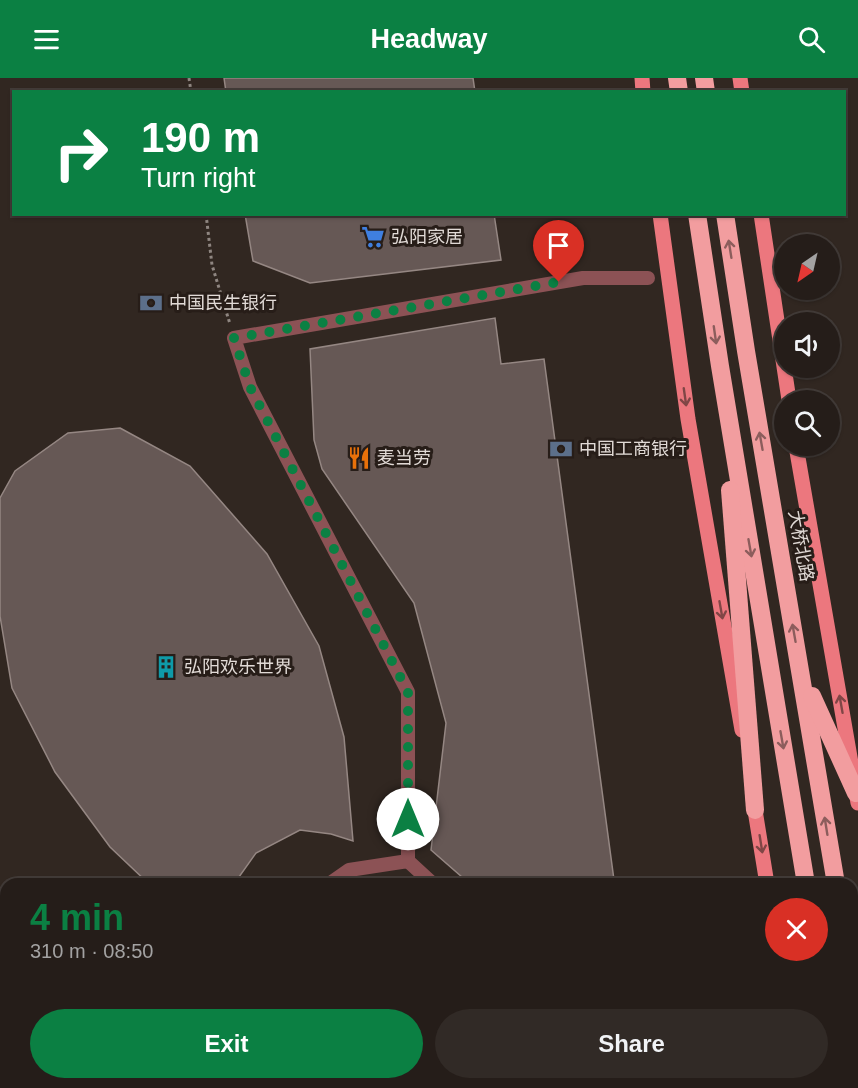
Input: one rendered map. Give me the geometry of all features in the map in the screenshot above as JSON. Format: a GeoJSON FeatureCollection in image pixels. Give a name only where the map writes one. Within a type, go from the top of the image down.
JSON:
{"type":"FeatureCollection","features":[{"type":"Feature","properties":{"kind":"highway"},"geometry":{"type":"LineString","coordinates":[[697,216],[805,878]]}},
{"type":"Feature","properties":{"kind":"highway","name":"大桥北路"},"geometry":{"type":"LineString","coordinates":[[725,216],[835,878]]}},
{"type":"Feature","properties":{"kind":"highway"},"geometry":{"type":"LineString","coordinates":[[720,366],[755,810]]}},
{"type":"Feature","properties":{"kind":"highway"},"geometry":{"type":"LineString","coordinates":[[801,673],[857,798]]}},
{"type":"Feature","properties":{"kind":"main road"},"geometry":{"type":"LineString","coordinates":[[660,216],[688,418],[765,878]]}},
{"type":"Feature","properties":{"kind":"main road"},"geometry":{"type":"LineString","coordinates":[[761,216],[787,390]]}},
{"type":"Feature","properties":{"kind":"main road"},"geometry":{"type":"LineString","coordinates":[[798,456],[857,798]]}},
{"type":"Feature","properties":{"kind":"street"},"geometry":{"type":"LineString","coordinates":[[426,878],[408,861],[408,692],[250,387],[234,338],[583,278],[648,278]]}},
{"type":"Feature","properties":{"kind":"street"},"geometry":{"type":"LineString","coordinates":[[337,878],[349,870],[408,861]]}},
{"type":"Feature","properties":{"kind":"building"},"geometry":{"type":"Polygon","coordinates":[[[224,78],[473,78],[475,90],[226,90],[224,78]]]}},
{"type":"Feature","properties":{"kind":"building","name":"弘阳家居"},"geometry":{"type":"Polygon","coordinates":[[[245,216],[494,216],[501,260],[310,283],[253,261],[245,216]]]}},
{"type":"Feature","properties":{"kind":"building"},"geometry":{"type":"Polygon","coordinates":[[[495,318],[501,364],[544,359],[614,878],[463,878],[431,850],[446,723],[414,603],[322,469],[314,440],[310,349],[495,318]]]}},
{"type":"Feature","properties":{"kind":"building","name":"弘阳欢乐世界"},"geometry":{"type":"Polygon","coordinates":[[[120,428],[190,466],[267,554],[319,646],[344,737],[353,841],[331,834],[300,830],[256,853],[238,878],[143,878],[110,847],[55,772],[12,688],[0,616],[0,498],[15,471],[68,433],[120,428]]]}},
{"type":"Feature","properties":{"kind":"place","name":"弘阳家居"},"geometry":{"type":"Point","coordinates":[373,237]}},
{"type":"Feature","properties":{"kind":"place","name":"中国民生银行"},"geometry":{"type":"Point","coordinates":[151,303]}},
{"type":"Feature","properties":{"kind":"place","name":"中国工商银行"},"geometry":{"type":"Point","coordinates":[561,449]}},
{"type":"Feature","properties":{"kind":"place","name":"麦当劳"},"geometry":{"type":"Point","coordinates":[359,458]}},
{"type":"Feature","properties":{"kind":"place","name":"弘阳欢乐世界"},"geometry":{"type":"Point","coordinates":[166,667]}},
{"type":"Feature","properties":{"kind":"route"},"geometry":{"type":"LineString","coordinates":[[408,819],[408,692],[250,387],[234,338],[559,282]]}}]}
